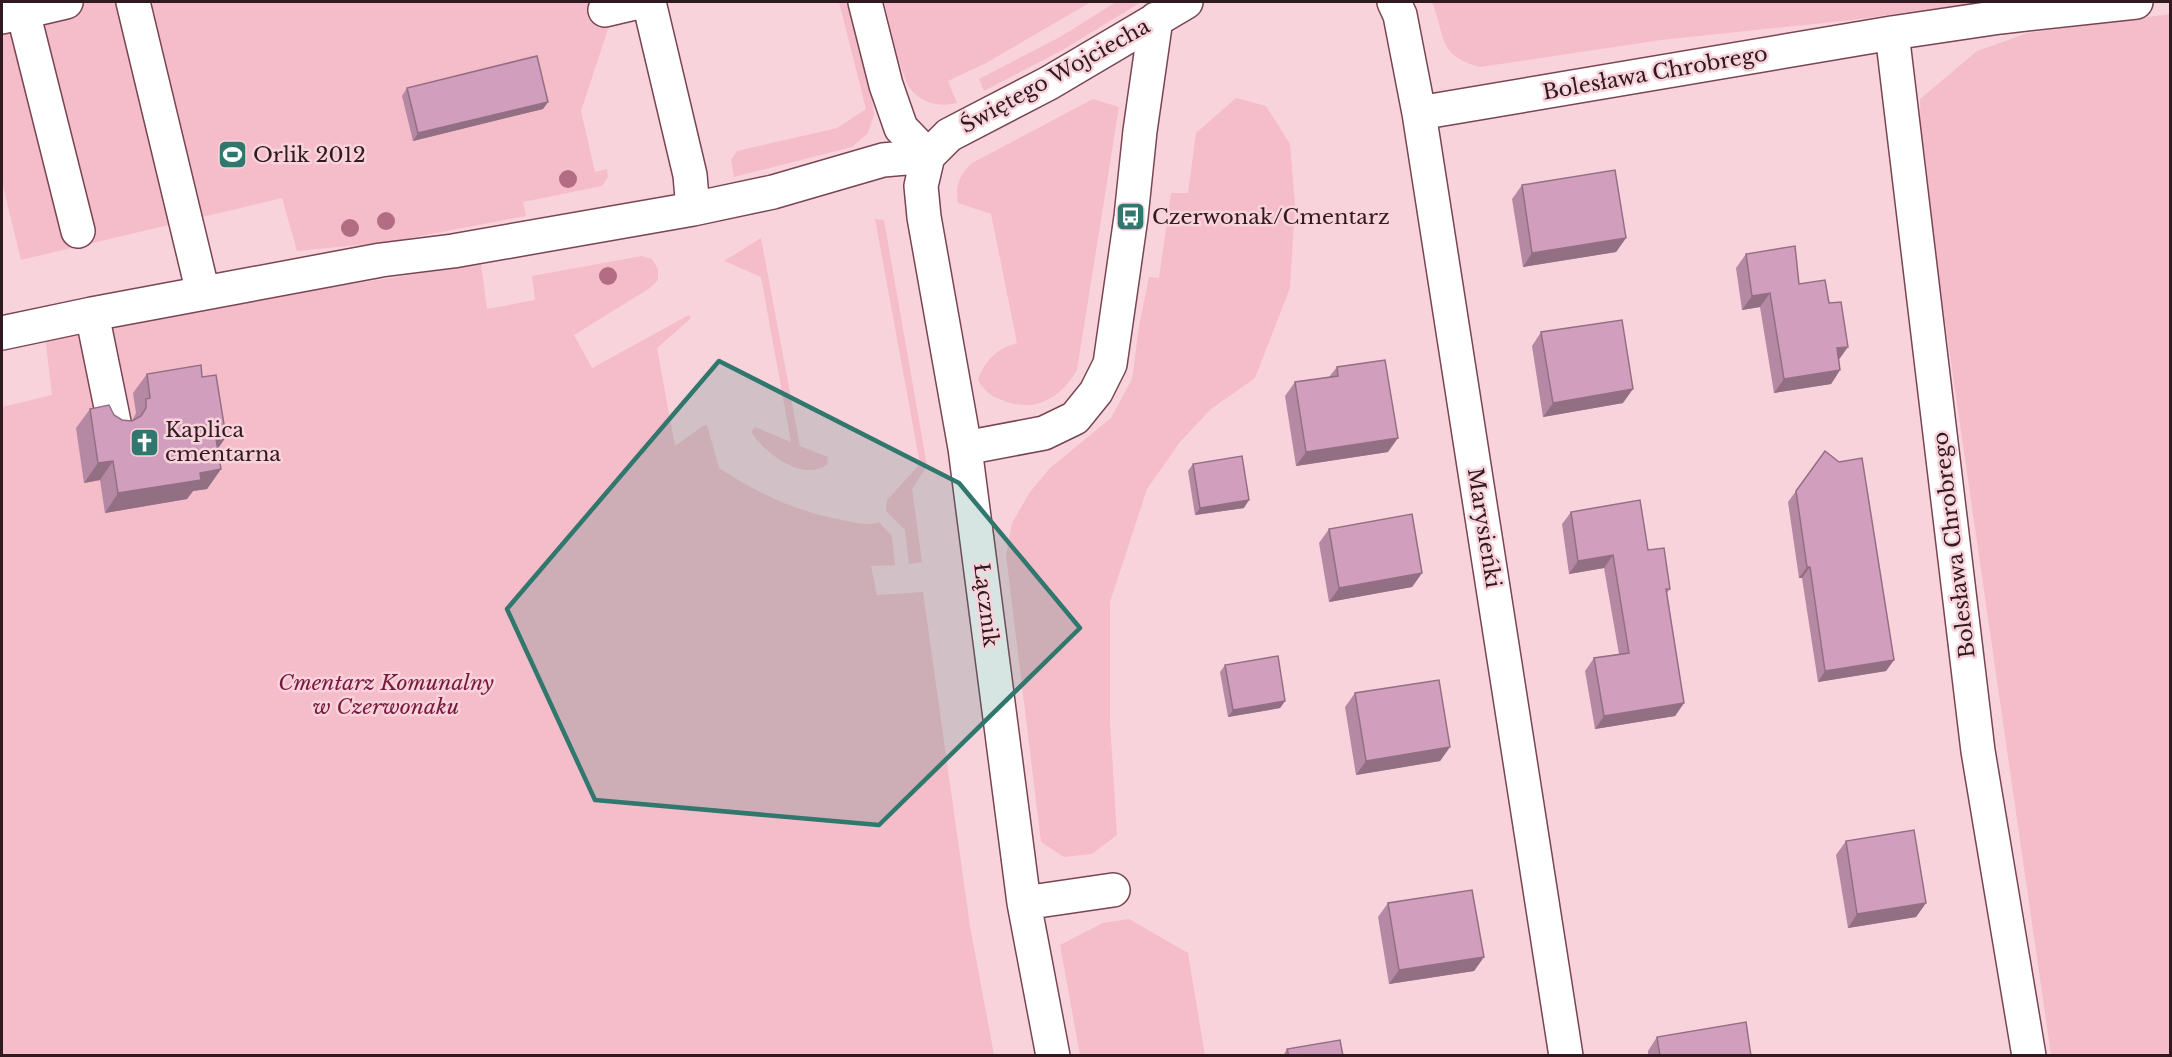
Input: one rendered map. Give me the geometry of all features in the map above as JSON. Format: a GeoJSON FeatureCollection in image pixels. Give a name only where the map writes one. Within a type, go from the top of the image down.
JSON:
{"type":"FeatureCollection","features":[{"type":"Feature","properties":{"kind":"street"},"geometry":{"type":"LineString","coordinates":[[66,2],[12,15],[78,231]]}},
{"type":"Feature","properties":{"kind":"street"},"geometry":{"type":"LineString","coordinates":[[133,2],[203,293]]}},
{"type":"Feature","properties":{"kind":"street"},"geometry":{"type":"LineString","coordinates":[[605,10],[639,2]]}},
{"type":"Feature","properties":{"kind":"street"},"geometry":{"type":"LineString","coordinates":[[648,2],[690,175],[693,209]]}},
{"type":"Feature","properties":{"kind":"street"},"geometry":{"type":"LineString","coordinates":[[865,2],[886,85],[901,129],[928,156]]}},
{"type":"Feature","properties":{"kind":"street","name":"Świętego Wojciecha"},"geometry":{"type":"LineString","coordinates":[[928,156],[949,135],[1049,83],[1186,2]]}},
{"type":"Feature","properties":{"kind":"street","name":"Marysieńki"},"geometry":{"type":"LineString","coordinates":[[1394,2],[1400,15],[1419,113],[1566,1056]]}},
{"type":"Feature","properties":{"kind":"street","name":"Bolesława Chrobrego"},"geometry":{"type":"LineString","coordinates":[[1419,113],[1892,33],[2000,17],[2136,2]]}},
{"type":"Feature","properties":{"kind":"street"},"geometry":{"type":"LineString","coordinates":[[965,448],[1044,434],[1075,418],[1096,392],[1110,364],[1156,19]]}},
{"type":"Feature","properties":{"kind":"street","name":"Bolesława Chrobrego"},"geometry":{"type":"LineString","coordinates":[[1892,33],[1978,751],[2029,1056]]}},
{"type":"Feature","properties":{"kind":"street"},"geometry":{"type":"LineString","coordinates":[[2,333],[381,260],[453,252],[693,209],[793,187],[883,160],[928,156]]}},
{"type":"Feature","properties":{"kind":"street","name":"Łącznik"},"geometry":{"type":"LineString","coordinates":[[928,156],[921,186],[924,217],[965,448],[1024,903],[1053,1056]]}},
{"type":"Feature","properties":{"kind":"street"},"geometry":{"type":"LineString","coordinates":[[92,314],[114,422]]}},
{"type":"Feature","properties":{"kind":"street"},"geometry":{"type":"LineString","coordinates":[[1024,903],[1113,890]]}},
{"type":"Feature","properties":{"kind":"highlighted area"},"geometry":{"type":"Polygon","coordinates":[[[719,361],[959,483],[1080,628],[879,825],[595,800],[507,609],[719,361]]]}},
{"type":"Feature","properties":{"kind":"green space","name":"Orlik 2012"},"geometry":{"type":"Polygon","coordinates":[[[2,2],[602,2],[609,26],[581,111],[595,172],[607,169],[608,177],[602,186],[523,202],[526,216],[389,242],[297,251],[282,198],[21,260],[2,182],[2,2]]]}},
{"type":"Feature","properties":{"kind":"green space"},"geometry":{"type":"Polygon","coordinates":[[[839,2],[849,2],[872,100],[874,114],[868,133],[852,147],[734,177],[731,160],[737,151],[837,128],[866,109],[839,2]]]}},
{"type":"Feature","properties":{"kind":"green space"},"geometry":{"type":"Polygon","coordinates":[[[884,2],[1091,2],[986,63],[948,81],[957,103],[945,105],[934,104],[923,99],[909,86],[900,63],[884,2]]]}},
{"type":"Feature","properties":{"kind":"green space"},"geometry":{"type":"Polygon","coordinates":[[[1116,2],[1141,2],[1066,48],[984,91],[979,79],[1060,37],[1116,2]]]}},
{"type":"Feature","properties":{"kind":"green space"},"geometry":{"type":"Polygon","coordinates":[[[1432,2],[1979,2],[1852,20],[1661,40],[1480,67],[1456,57],[1450,50],[1442,35],[1432,2]]]}},
{"type":"Feature","properties":{"kind":"green space"},"geometry":{"type":"Polygon","coordinates":[[[2170,14],[2170,1055],[2051,1055],[1921,154],[1920,99],[1977,51],[2028,33],[2170,14]]]}},
{"type":"Feature","properties":{"kind":"green space"},"geometry":{"type":"Polygon","coordinates":[[[1236,98],[1266,106],[1290,144],[1295,205],[1290,288],[1255,378],[1211,409],[1180,442],[1147,489],[1110,602],[1110,721],[1117,835],[1092,854],[1064,857],[1041,842],[1006,555],[1012,523],[1030,492],[1050,468],[1111,418],[1132,379],[1139,326],[1149,277],[1159,278],[1171,193],[1188,193],[1196,133],[1236,98]]]}},
{"type":"Feature","properties":{"kind":"green space"},"geometry":{"type":"Polygon","coordinates":[[[1093,99],[1119,107],[1077,370],[1063,388],[1046,401],[1036,404],[1014,404],[991,395],[982,387],[978,379],[984,366],[993,356],[1017,343],[991,214],[958,203],[958,186],[961,176],[972,163],[1093,99]]]}},
{"type":"Feature","properties":{"kind":"green space"},"geometry":{"type":"Polygon","coordinates":[[[875,219],[884,220],[927,466],[912,489],[922,562],[909,564],[905,530],[886,511],[887,500],[920,464],[875,219]]]}},
{"type":"Feature","properties":{"kind":"green space"},"geometry":{"type":"Polygon","coordinates":[[[761,238],[800,446],[828,457],[827,465],[817,469],[795,468],[784,463],[765,448],[751,432],[755,427],[791,442],[761,277],[724,261],[761,238]]]}},
{"type":"Feature","properties":{"kind":"green space","name":"Cmentarz Komunalny w Czerwonaku"},"geometry":{"type":"Polygon","coordinates":[[[642,256],[652,259],[658,269],[658,280],[650,288],[574,335],[592,368],[689,315],[691,318],[657,348],[675,446],[707,425],[719,468],[749,486],[796,508],[813,513],[859,523],[879,522],[892,536],[895,565],[871,566],[877,595],[923,592],[970,926],[994,1055],[2,1055],[2,407],[52,395],[45,336],[104,322],[481,264],[487,309],[535,300],[532,276],[642,256]]]}},
{"type":"Feature","properties":{"kind":"green space"},"geometry":{"type":"Polygon","coordinates":[[[1129,919],[1188,953],[1205,1055],[1080,1055],[1060,945],[1103,923],[1129,919]]]}},
{"type":"Feature","properties":{"kind":"building"},"geometry":{"type":"Polygon","coordinates":[[[537,56],[548,102],[418,133],[407,88],[537,56]]]}},
{"type":"Feature","properties":{"kind":"building"},"geometry":{"type":"Polygon","coordinates":[[[1615,170],[1626,238],[1532,253],[1522,185],[1615,170]]]}},
{"type":"Feature","properties":{"kind":"building"},"geometry":{"type":"Polygon","coordinates":[[[1795,246],[1799,284],[1825,280],[1829,303],[1841,302],[1848,347],[1837,348],[1840,370],[1784,379],[1770,293],[1752,296],[1746,254],[1795,246]]]}},
{"type":"Feature","properties":{"kind":"building"},"geometry":{"type":"Polygon","coordinates":[[[1622,320],[1633,389],[1553,403],[1541,332],[1622,320]]]}},
{"type":"Feature","properties":{"kind":"building"},"geometry":{"type":"Polygon","coordinates":[[[1385,360],[1398,438],[1306,452],[1295,382],[1338,376],[1337,367],[1385,360]]]}},
{"type":"Feature","properties":{"kind":"building","name":"Kaplica cmentarna"},"geometry":{"type":"Polygon","coordinates":[[[201,365],[202,377],[216,375],[226,437],[216,439],[221,469],[200,473],[201,480],[118,493],[113,461],[98,463],[90,409],[109,405],[114,415],[122,420],[132,421],[141,416],[146,408],[146,399],[150,398],[147,374],[201,365]]]}},
{"type":"Feature","properties":{"kind":"building"},"geometry":{"type":"Polygon","coordinates":[[[1825,451],[1839,462],[1862,458],[1894,660],[1825,671],[1796,491],[1825,451]]]}},
{"type":"Feature","properties":{"kind":"building"},"geometry":{"type":"Polygon","coordinates":[[[1242,456],[1249,500],[1200,508],[1193,464],[1242,456]]]}},
{"type":"Feature","properties":{"kind":"building"},"geometry":{"type":"Polygon","coordinates":[[[1640,500],[1648,550],[1664,548],[1670,589],[1666,589],[1684,703],[1604,716],[1594,658],[1629,653],[1613,555],[1578,561],[1571,512],[1640,500]]]}},
{"type":"Feature","properties":{"kind":"building"},"geometry":{"type":"Polygon","coordinates":[[[1412,514],[1422,573],[1339,588],[1329,529],[1412,514]]]}},
{"type":"Feature","properties":{"kind":"building"},"geometry":{"type":"Polygon","coordinates":[[[1278,656],[1285,701],[1233,710],[1225,665],[1278,656]]]}},
{"type":"Feature","properties":{"kind":"building"},"geometry":{"type":"Polygon","coordinates":[[[1439,680],[1450,747],[1366,761],[1355,693],[1439,680]]]}},
{"type":"Feature","properties":{"kind":"building"},"geometry":{"type":"Polygon","coordinates":[[[1914,830],[1926,903],[1857,914],[1846,841],[1914,830]]]}},
{"type":"Feature","properties":{"kind":"building"},"geometry":{"type":"Polygon","coordinates":[[[1472,890],[1484,957],[1399,970],[1388,903],[1472,890]]]}},
{"type":"Feature","properties":{"kind":"building"},"geometry":{"type":"Polygon","coordinates":[[[1746,1022],[1751,1056],[1660,1056],[1657,1037],[1746,1022]]]}},
{"type":"Feature","properties":{"kind":"building"},"geometry":{"type":"Polygon","coordinates":[[[1340,1040],[1343,1056],[1289,1056],[1287,1049],[1340,1040]]]}},
{"type":"Feature","properties":{"kind":"place","name":"Orlik 2012"},"geometry":{"type":"Point","coordinates":[232,155]}},
{"type":"Feature","properties":{"kind":"place","name":"Czerwonak/Cmentarz"},"geometry":{"type":"Point","coordinates":[1131,217]}},
{"type":"Feature","properties":{"kind":"place","name":"Kaplica cmentarna"},"geometry":{"type":"Point","coordinates":[144,442]}}]}
